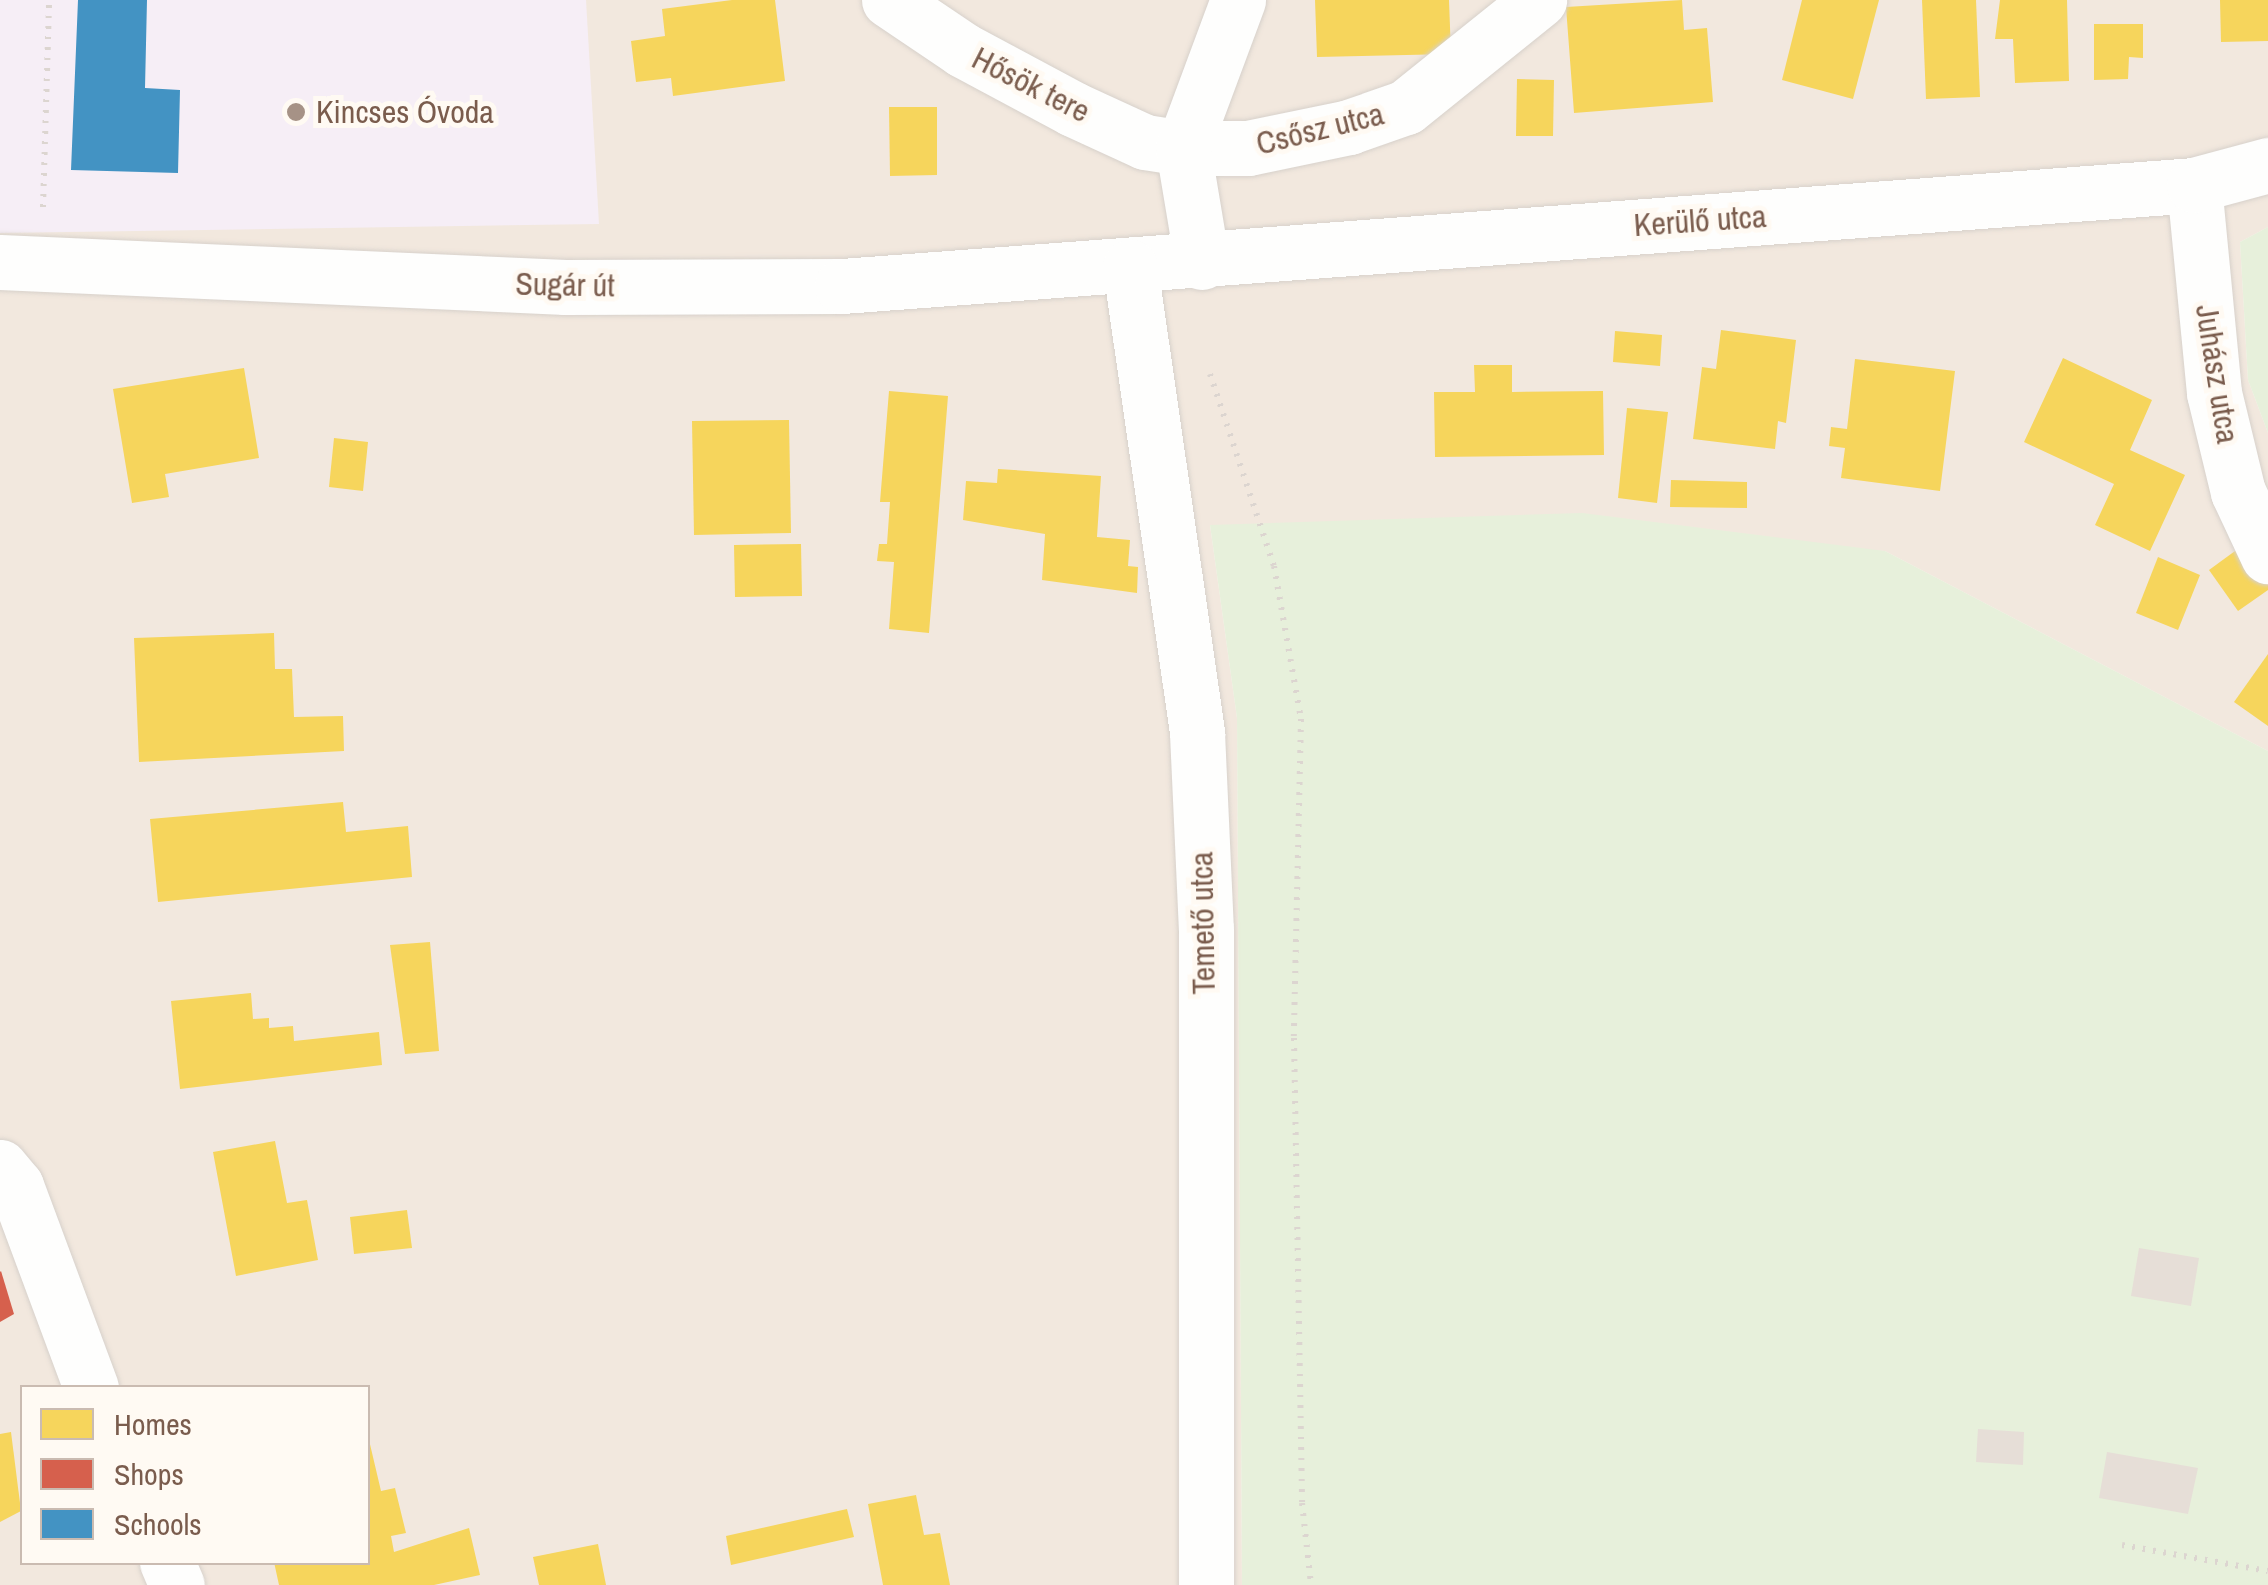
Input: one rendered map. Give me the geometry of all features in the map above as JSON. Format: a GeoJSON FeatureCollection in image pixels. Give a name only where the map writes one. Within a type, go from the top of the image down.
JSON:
{"type":"FeatureCollection","features":[{"type":"Feature","properties":{"kind":"street","name":"Hősök tere"},"geometry":{"type":"LineString","coordinates":[[889,0],[963,50],[1073,109],[1146,142],[1183,148]]}},
{"type":"Feature","properties":{"kind":"street"},"geometry":{"type":"LineString","coordinates":[[1202,262],[1183,148],[1238,0]]}},
{"type":"Feature","properties":{"kind":"street","name":"Csősz utca"},"geometry":{"type":"LineString","coordinates":[[1183,148],[1248,148],[1348,128],[1406,107],[1539,0]]}},
{"type":"Feature","properties":{"kind":"street","name":"Kerülő utca"},"geometry":{"type":"LineString","coordinates":[[1130,267],[2194,185],[2268,165]]}},
{"type":"Feature","properties":{"kind":"street","name":"Juhász utca"},"geometry":{"type":"LineString","coordinates":[[2194,185],[2214,394],[2238,492],[2268,556]]}},
{"type":"Feature","properties":{"kind":"street","name":"Sugár út"},"geometry":{"type":"LineString","coordinates":[[21,263],[565,287],[842,286],[1130,267]]}},
{"type":"Feature","properties":{"kind":"street","name":"Temető utca"},"geometry":{"type":"LineString","coordinates":[[1130,267],[1197,733],[1206,929],[1206,1585]]}},
{"type":"Feature","properties":{"kind":"street"},"geometry":{"type":"LineString","coordinates":[[0,1167],[16,1186],[91,1385]]}},
{"type":"Feature","properties":{"kind":"path"},"geometry":{"type":"LineString","coordinates":[[21,263],[48,0]]}},
{"type":"Feature","properties":{"kind":"path"},"geometry":{"type":"LineString","coordinates":[[1205,358],[1274,566],[1301,719],[1294,1058],[1302,1503],[1311,1585]]}},
{"type":"Feature","properties":{"kind":"path"},"geometry":{"type":"LineString","coordinates":[[2122,1545],[2268,1571]]}},
{"type":"Feature","properties":{"kind":"shaded area"},"geometry":{"type":"Polygon","coordinates":[[[0,0],[2268,0],[2268,227],[2240,242],[2248,380],[2268,433],[2268,751],[1885,551],[1210,525],[1237,718],[1242,1585],[0,1585],[0,0]]]}},
{"type":"Feature","properties":{"kind":"shaded area","name":"Kincses Óvoda"},"geometry":{"type":"Polygon","coordinates":[[[0,0],[586,0],[599,224],[0,233],[0,0]]]}},
{"type":"Feature","properties":{"kind":"green space"},"geometry":{"type":"Polygon","coordinates":[[[2268,227],[2268,433],[2248,380],[2240,242],[2268,227]]]}},
{"type":"Feature","properties":{"kind":"green space"},"geometry":{"type":"Polygon","coordinates":[[[1582,513],[1885,551],[2268,751],[2268,1585],[1242,1585],[1237,718],[1210,525],[1582,513]]]}},
{"type":"Feature","properties":{"kind":"building: Homes"},"geometry":{"type":"Polygon","coordinates":[[[732,0],[775,0],[785,81],[673,96],[671,78],[636,82],[631,41],[665,36],[662,9],[732,0]]]}},
{"type":"Feature","properties":{"kind":"building: Homes"},"geometry":{"type":"Polygon","coordinates":[[[1315,0],[1449,0],[1451,54],[1317,57],[1315,0]]]}},
{"type":"Feature","properties":{"kind":"building: Homes"},"geometry":{"type":"Polygon","coordinates":[[[1682,0],[1684,30],[1707,28],[1713,102],[1574,113],[1566,7],[1682,0]]]}},
{"type":"Feature","properties":{"kind":"building: Homes"},"geometry":{"type":"Polygon","coordinates":[[[1802,0],[1879,0],[1853,99],[1782,80],[1802,0]]]}},
{"type":"Feature","properties":{"kind":"building: Homes"},"geometry":{"type":"Polygon","coordinates":[[[1922,0],[1976,0],[1980,97],[1926,99],[1922,0]]]}},
{"type":"Feature","properties":{"kind":"building: Homes"},"geometry":{"type":"Polygon","coordinates":[[[2000,0],[2067,0],[2069,81],[2015,83],[2013,39],[1995,39],[2000,0]]]}},
{"type":"Feature","properties":{"kind":"building: Homes"},"geometry":{"type":"Polygon","coordinates":[[[2220,0],[2268,0],[2268,41],[2221,42],[2220,0]]]}},
{"type":"Feature","properties":{"kind":"building: Homes"},"geometry":{"type":"Polygon","coordinates":[[[2094,24],[2143,24],[2143,58],[2129,57],[2128,79],[2094,80],[2094,24]]]}},
{"type":"Feature","properties":{"kind":"building: Homes"},"geometry":{"type":"Polygon","coordinates":[[[1517,79],[1554,80],[1553,136],[1516,136],[1517,79]]]}},
{"type":"Feature","properties":{"kind":"building: Homes"},"geometry":{"type":"Polygon","coordinates":[[[889,107],[937,107],[937,175],[890,176],[889,107]]]}},
{"type":"Feature","properties":{"kind":"building: Homes"},"geometry":{"type":"Polygon","coordinates":[[[1721,330],[1796,340],[1786,423],[1778,421],[1775,449],[1693,439],[1702,367],[1716,369],[1721,330]]]}},
{"type":"Feature","properties":{"kind":"building: Homes"},"geometry":{"type":"Polygon","coordinates":[[[1615,331],[1662,335],[1660,366],[1613,362],[1615,331]]]}},
{"type":"Feature","properties":{"kind":"building: Homes"},"geometry":{"type":"Polygon","coordinates":[[[2063,358],[2152,400],[2130,450],[2185,475],[2150,551],[2095,525],[2114,484],[2024,442],[2063,358]]]}},
{"type":"Feature","properties":{"kind":"building: Homes"},"geometry":{"type":"Polygon","coordinates":[[[1855,359],[1955,371],[1940,491],[1841,478],[1845,448],[1829,446],[1831,427],[1847,429],[1855,359]]]}},
{"type":"Feature","properties":{"kind":"building: Homes"},"geometry":{"type":"Polygon","coordinates":[[[1474,365],[1512,365],[1512,392],[1603,391],[1604,455],[1435,457],[1434,392],[1475,392],[1474,365]]]}},
{"type":"Feature","properties":{"kind":"building: Homes"},"geometry":{"type":"Polygon","coordinates":[[[244,368],[259,458],[165,474],[169,497],[132,503],[113,389],[244,368]]]}},
{"type":"Feature","properties":{"kind":"building: Homes"},"geometry":{"type":"Polygon","coordinates":[[[889,391],[948,396],[929,633],[889,629],[894,562],[877,561],[879,544],[887,544],[890,502],[880,502],[889,391]]]}},
{"type":"Feature","properties":{"kind":"building: Homes"},"geometry":{"type":"Polygon","coordinates":[[[1627,408],[1668,412],[1657,503],[1618,498],[1627,408]]]}},
{"type":"Feature","properties":{"kind":"building: Homes"},"geometry":{"type":"Polygon","coordinates":[[[789,420],[791,533],[694,535],[692,421],[789,420]]]}},
{"type":"Feature","properties":{"kind":"building: Homes"},"geometry":{"type":"Polygon","coordinates":[[[334,438],[368,442],[363,491],[329,487],[334,438]]]}},
{"type":"Feature","properties":{"kind":"building: Homes"},"geometry":{"type":"Polygon","coordinates":[[[998,469],[1101,476],[1097,537],[1130,540],[1128,566],[1138,567],[1137,593],[1042,580],[1045,534],[963,520],[966,481],[997,483],[998,469]]]}},
{"type":"Feature","properties":{"kind":"building: Homes"},"geometry":{"type":"Polygon","coordinates":[[[1671,480],[1747,482],[1747,508],[1670,507],[1671,480]]]}},
{"type":"Feature","properties":{"kind":"building: Homes"},"geometry":{"type":"Polygon","coordinates":[[[2246,543],[2268,574],[2268,590],[2238,611],[2209,570],[2246,543]]]}},
{"type":"Feature","properties":{"kind":"building: Homes"},"geometry":{"type":"Polygon","coordinates":[[[801,544],[802,596],[735,597],[734,545],[801,544]]]}},
{"type":"Feature","properties":{"kind":"building: Homes"},"geometry":{"type":"Polygon","coordinates":[[[2158,557],[2200,575],[2178,630],[2136,613],[2158,557]]]}},
{"type":"Feature","properties":{"kind":"building: Homes"},"geometry":{"type":"Polygon","coordinates":[[[274,633],[275,669],[292,669],[294,717],[343,716],[344,751],[139,762],[134,638],[274,633]]]}},
{"type":"Feature","properties":{"kind":"building: Homes"},"geometry":{"type":"Polygon","coordinates":[[[2268,654],[2268,726],[2234,702],[2268,654]]]}},
{"type":"Feature","properties":{"kind":"building: Homes"},"geometry":{"type":"Polygon","coordinates":[[[343,802],[346,832],[408,826],[412,877],[158,902],[150,819],[343,802]]]}},
{"type":"Feature","properties":{"kind":"building: Homes"},"geometry":{"type":"Polygon","coordinates":[[[430,942],[439,1051],[405,1054],[390,945],[430,942]]]}},
{"type":"Feature","properties":{"kind":"building: Homes"},"geometry":{"type":"Polygon","coordinates":[[[251,993],[253,1019],[269,1018],[269,1028],[293,1026],[294,1041],[379,1032],[382,1065],[180,1089],[171,1001],[251,993]]]}},
{"type":"Feature","properties":{"kind":"building: Homes"},"geometry":{"type":"Polygon","coordinates":[[[275,1141],[287,1203],[307,1200],[318,1260],[236,1276],[213,1152],[275,1141]]]}},
{"type":"Feature","properties":{"kind":"building: Homes"},"geometry":{"type":"Polygon","coordinates":[[[407,1210],[412,1248],[354,1254],[350,1217],[407,1210]]]}},
{"type":"Feature","properties":{"kind":"building: Homes"},"geometry":{"type":"Polygon","coordinates":[[[11,1432],[20,1512],[0,1522],[0,1434],[11,1432]]]}},
{"type":"Feature","properties":{"kind":"building: Homes"},"geometry":{"type":"Polygon","coordinates":[[[370,1444],[381,1491],[395,1488],[406,1533],[391,1536],[394,1552],[469,1528],[480,1575],[434,1585],[279,1585],[275,1565],[370,1565],[370,1444]]]}},
{"type":"Feature","properties":{"kind":"building: Homes"},"geometry":{"type":"Polygon","coordinates":[[[916,1495],[924,1535],[940,1533],[950,1585],[883,1585],[868,1504],[916,1495]]]}},
{"type":"Feature","properties":{"kind":"building: Homes"},"geometry":{"type":"Polygon","coordinates":[[[847,1509],[854,1537],[731,1565],[726,1536],[847,1509]]]}},
{"type":"Feature","properties":{"kind":"building: Homes"},"geometry":{"type":"Polygon","coordinates":[[[598,1544],[606,1585],[539,1585],[533,1557],[598,1544]]]}},
{"type":"Feature","properties":{"kind":"building: Shops"},"geometry":{"type":"Polygon","coordinates":[[[0,1272],[14,1314],[0,1322],[0,1272]]]}},
{"type":"Feature","properties":{"kind":"building: Schools"},"geometry":{"type":"Polygon","coordinates":[[[78,0],[147,0],[145,88],[180,90],[178,173],[71,170],[78,0]]]}},
{"type":"Feature","properties":{"kind":"building: Other"},"geometry":{"type":"Polygon","coordinates":[[[2139,1248],[2199,1258],[2191,1306],[2131,1296],[2139,1248]]]}},
{"type":"Feature","properties":{"kind":"building: Other"},"geometry":{"type":"Polygon","coordinates":[[[1978,1429],[2024,1432],[2023,1465],[1976,1462],[1978,1429]]]}},
{"type":"Feature","properties":{"kind":"building: Other"},"geometry":{"type":"Polygon","coordinates":[[[2107,1452],[2198,1468],[2188,1514],[2099,1498],[2107,1452]]]}},
{"type":"Feature","properties":{"kind":"place","name":"Kincses Óvoda"},"geometry":{"type":"Point","coordinates":[296,112]}}]}
